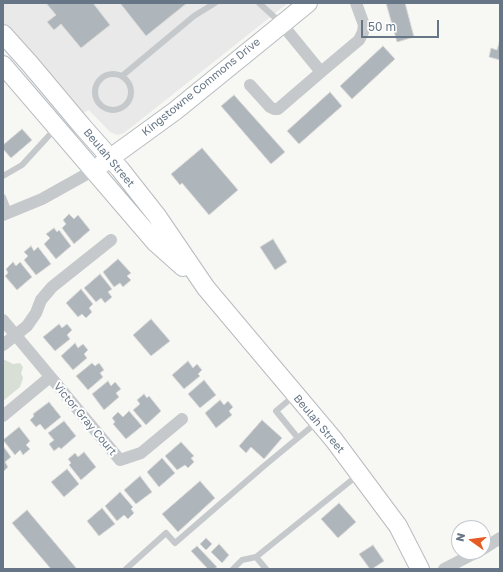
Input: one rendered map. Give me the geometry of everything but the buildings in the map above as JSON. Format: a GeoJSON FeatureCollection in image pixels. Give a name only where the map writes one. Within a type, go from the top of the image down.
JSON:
{"type":"FeatureCollection","features":[{"type":"Feature","properties":{"kind":"main road","name":"Kingstowne Commons Drive"},"geometry":{"type":"LineString","coordinates":[[94,170],[175,110],[281,23],[308,3]]}},
{"type":"Feature","properties":{"kind":"main road","name":"Beulah Street"},"geometry":{"type":"LineString","coordinates":[[3,34],[111,158],[157,216],[206,288],[318,422],[359,474],[398,526],[420,569]]}},
{"type":"Feature","properties":{"kind":"main road","name":"Beulah Street"},"geometry":{"type":"LineString","coordinates":[[3,65],[155,242],[206,288]]}},
{"type":"Feature","properties":{"kind":"street"},"geometry":{"type":"LineString","coordinates":[[250,85],[270,107],[278,109],[359,40],[363,32],[364,25],[356,3]]}},
{"type":"Feature","properties":{"kind":"street"},"geometry":{"type":"LineString","coordinates":[[281,23],[321,72]]}},
{"type":"Feature","properties":{"kind":"street"},"geometry":{"type":"LineString","coordinates":[[6,213],[42,199],[94,170]]}},
{"type":"Feature","properties":{"kind":"street"},"geometry":{"type":"LineString","coordinates":[[3,345],[28,326],[36,313],[41,300],[52,287],[111,240]]}},
{"type":"Feature","properties":{"kind":"street","name":"Victor Gray Court"},"geometry":{"type":"LineString","coordinates":[[3,320],[120,460],[141,453],[182,419]]}},
{"type":"Feature","properties":{"kind":"street"},"geometry":{"type":"LineString","coordinates":[[3,416],[50,377]]}},
{"type":"Feature","properties":{"kind":"street"},"geometry":{"type":"LineString","coordinates":[[491,544],[500,538]]}},
{"type":"Feature","properties":{"kind":"street"},"geometry":{"type":"LineString","coordinates":[[444,569],[461,560]]}},
{"type":"Feature","properties":{"kind":"lane"},"geometry":{"type":"LineString","coordinates":[[122,76],[194,16],[215,3]]}},
{"type":"Feature","properties":{"kind":"lane"},"geometry":{"type":"LineString","coordinates":[[259,3],[281,23]]}},
{"type":"Feature","properties":{"kind":"lane"},"geometry":{"type":"LineString","coordinates":[[113,74],[122,76],[129,82],[132,91],[130,100],[119,109],[114,110],[105,108],[98,102],[95,93],[97,84],[104,77],[113,74]]}},
{"type":"Feature","properties":{"kind":"lane"},"geometry":{"type":"LineString","coordinates":[[3,176],[22,165],[57,127]]}},
{"type":"Feature","properties":{"kind":"lane"},"geometry":{"type":"LineString","coordinates":[[3,197],[6,213]]}},
{"type":"Feature","properties":{"kind":"lane"},"geometry":{"type":"LineString","coordinates":[[295,395],[276,411],[298,438]]}},
{"type":"Feature","properties":{"kind":"lane"},"geometry":{"type":"LineString","coordinates":[[126,569],[166,533],[175,543],[264,466],[318,422]]}},
{"type":"Feature","properties":{"kind":"lane"},"geometry":{"type":"LineString","coordinates":[[233,569],[242,560],[256,557],[359,474]]}},
{"type":"Feature","properties":{"kind":"lane"},"geometry":{"type":"LineString","coordinates":[[256,557],[266,569]]}},
{"type":"Feature","properties":{"kind":"shaded area"},"geometry":{"type":"Polygon","coordinates":[[[3,3],[288,3],[124,133],[118,135],[110,132],[89,110],[75,117],[3,40],[3,3]]]}},
{"type":"Feature","properties":{"kind":"shaded area"},"geometry":{"type":"Polygon","coordinates":[[[3,359],[13,364],[20,363],[23,367],[21,373],[23,378],[20,387],[3,401],[3,359]]]}}]}
